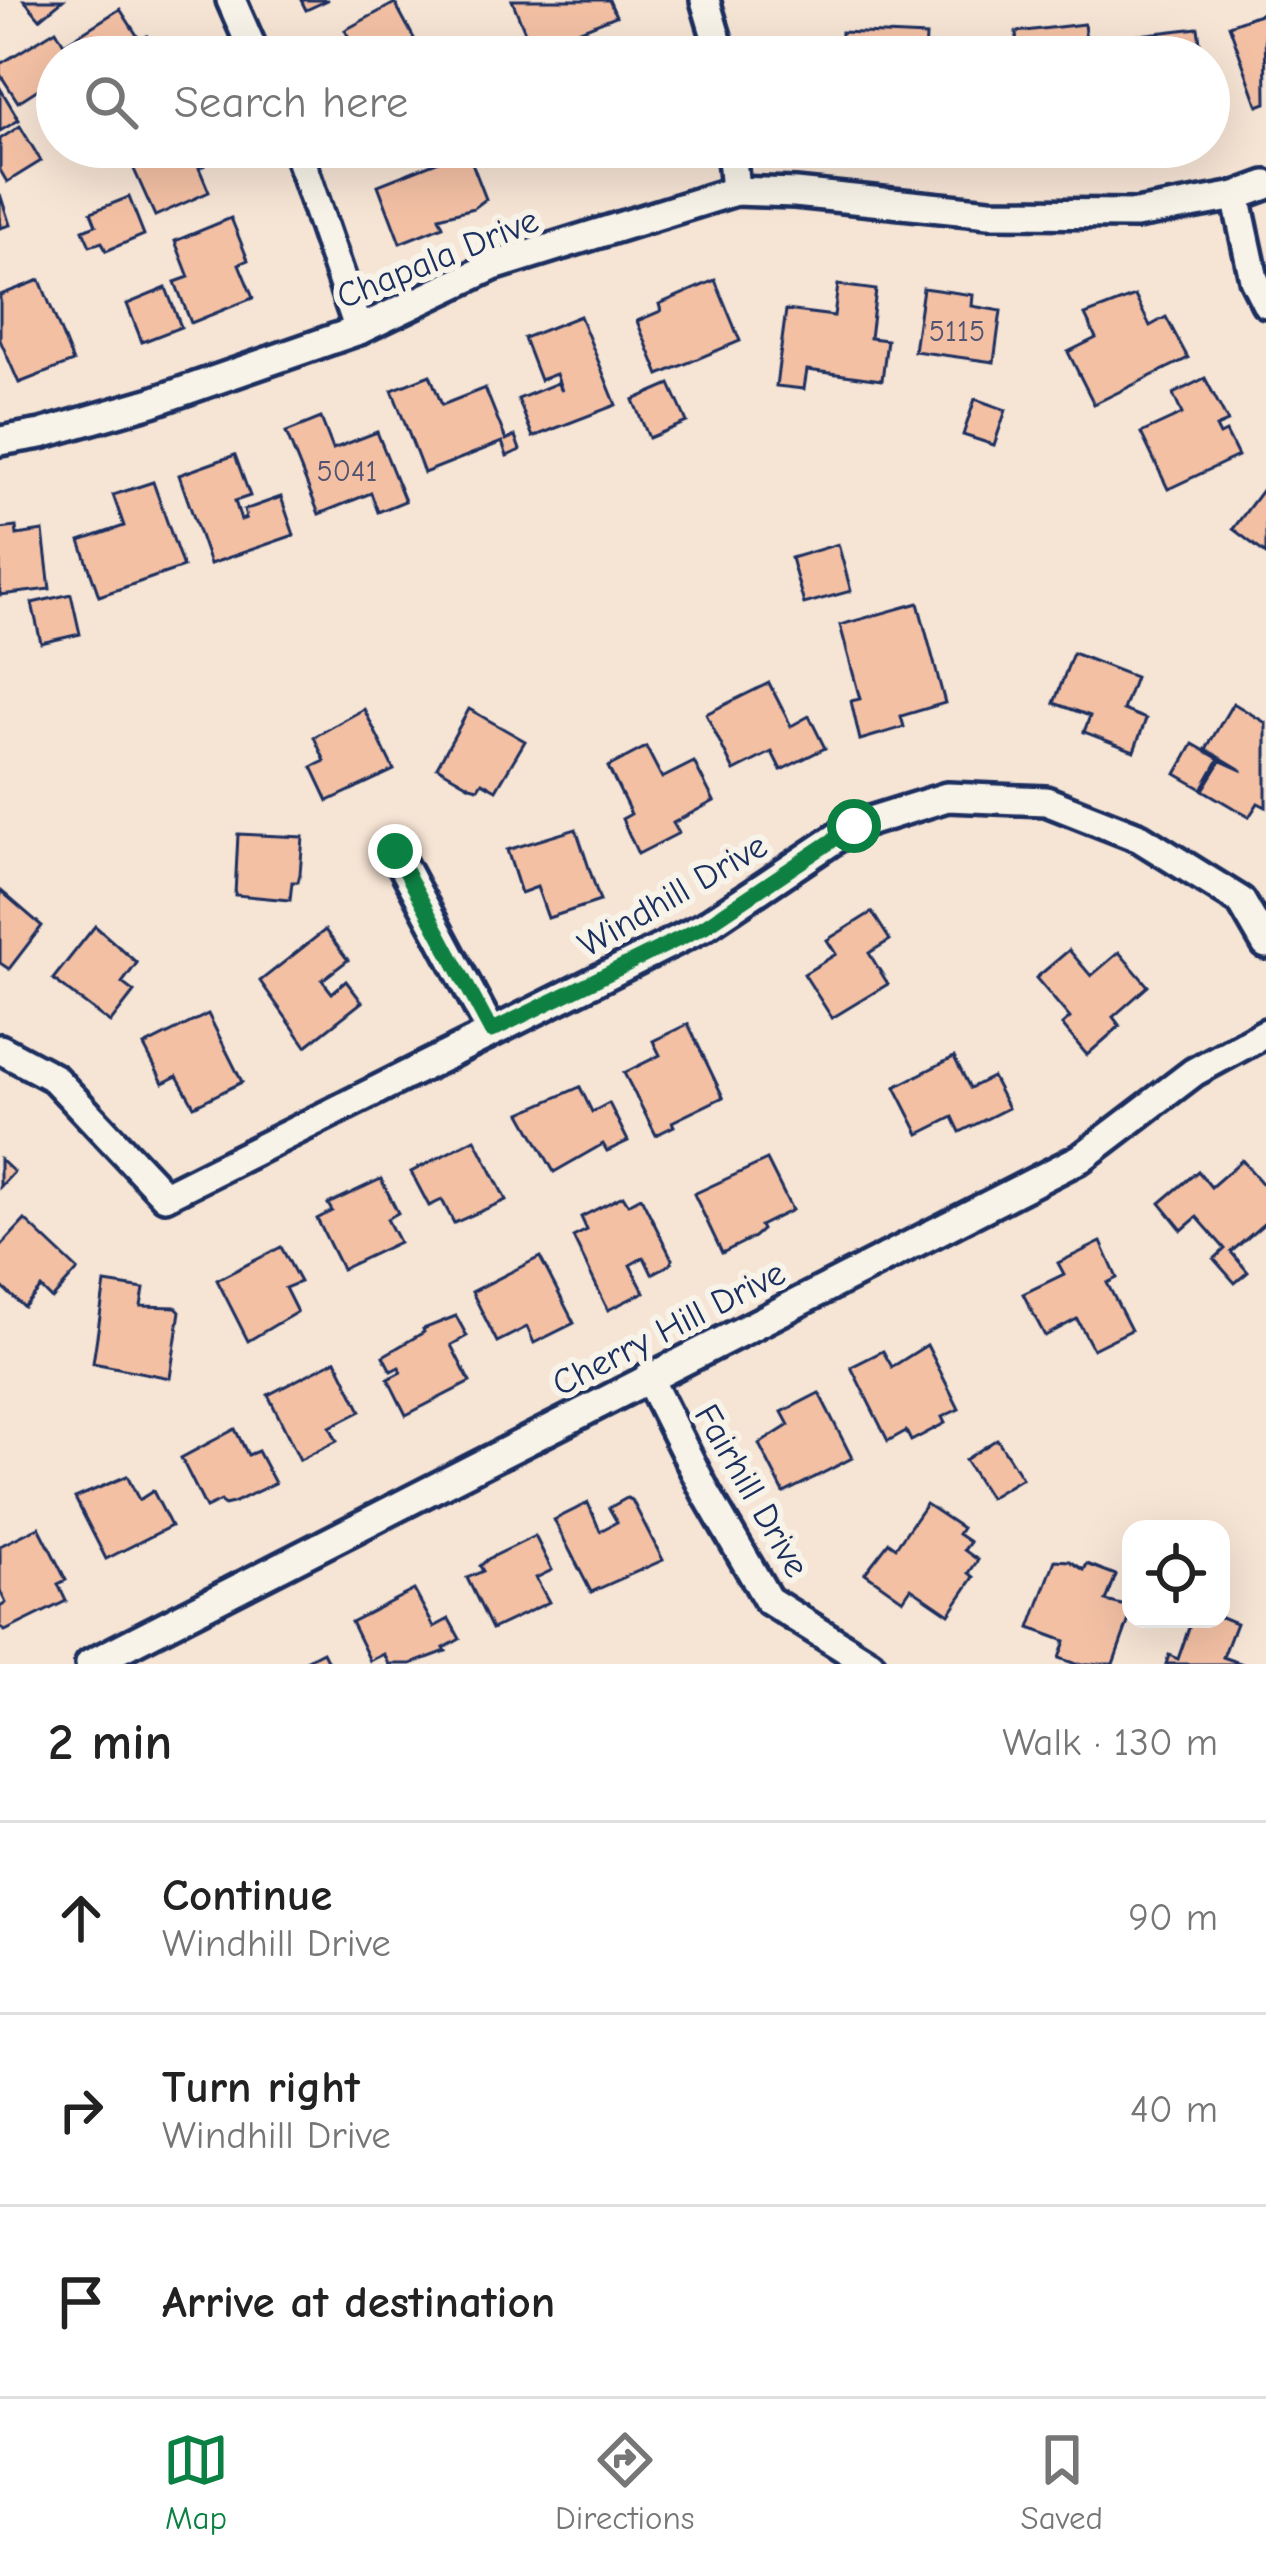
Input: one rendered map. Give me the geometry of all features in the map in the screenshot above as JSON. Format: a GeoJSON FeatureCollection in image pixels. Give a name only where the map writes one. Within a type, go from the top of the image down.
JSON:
{"type":"FeatureCollection","features":[{"type":"Feature","properties":{"kind":"street"},"geometry":{"type":"LineString","coordinates":[[231,0],[247,36]]}},
{"type":"Feature","properties":{"kind":"street"},"geometry":{"type":"LineString","coordinates":[[705,0],[716,36]]}},
{"type":"Feature","properties":{"kind":"street"},"geometry":{"type":"LineString","coordinates":[[303,168],[359,330]]}},
{"type":"Feature","properties":{"kind":"street"},"geometry":{"type":"LineString","coordinates":[[733,168],[735,191]]}},
{"type":"Feature","properties":{"kind":"street","name":"Chapala Drive"},"geometry":{"type":"LineString","coordinates":[[0,441],[152,402],[359,330],[493,266],[735,191],[989,214],[1136,214],[1236,196],[1266,185]]}},
{"type":"Feature","properties":{"kind":"street"},"geometry":{"type":"LineString","coordinates":[[1236,196],[1254,279],[1266,303]]}},
{"type":"Feature","properties":{"kind":"street","name":"Windhill Drive"},"geometry":{"type":"LineString","coordinates":[[0,1049],[54,1078],[165,1196],[705,926],[854,826],[947,797],[1046,801],[1140,838],[1241,901],[1266,944]]}},
{"type":"Feature","properties":{"kind":"street"},"geometry":{"type":"LineString","coordinates":[[395,851],[491,1031]]}},
{"type":"Feature","properties":{"kind":"street","name":"Cherry Hill Drive"},"geometry":{"type":"LineString","coordinates":[[90,1664],[1082,1158],[1194,1072],[1266,1033]]}},
{"type":"Feature","properties":{"kind":"street","name":"Fairhill Drive"},"geometry":{"type":"LineString","coordinates":[[648,1377],[706,1493],[768,1600],[870,1664]]}},
{"type":"Feature","properties":{"kind":"building"},"geometry":{"type":"Polygon","coordinates":[[[24,0],[63,0],[40,19],[24,0]]]}},
{"type":"Feature","properties":{"kind":"building"},"geometry":{"type":"Polygon","coordinates":[[[301,0],[328,0],[306,10],[301,0]]]}},
{"type":"Feature","properties":{"kind":"building"},"geometry":{"type":"Polygon","coordinates":[[[512,0],[609,0],[616,16],[565,36],[527,36],[512,0]]]}},
{"type":"Feature","properties":{"kind":"building"},"geometry":{"type":"Polygon","coordinates":[[[395,3],[413,36],[348,36],[345,30],[395,3]]]}},
{"type":"Feature","properties":{"kind":"building"},"geometry":{"type":"Polygon","coordinates":[[[120,9],[137,36],[77,36],[120,9]]]}},
{"type":"Feature","properties":{"kind":"building"},"geometry":{"type":"Polygon","coordinates":[[[1265,12],[1266,103],[1258,106],[1229,25],[1265,12]]]}},
{"type":"Feature","properties":{"kind":"building"},"geometry":{"type":"Polygon","coordinates":[[[1084,24],[1085,36],[1016,36],[1016,32],[1084,24]]]}},
{"type":"Feature","properties":{"kind":"building"},"geometry":{"type":"Polygon","coordinates":[[[1198,28],[1199,36],[1130,36],[1198,28]]]}},
{"type":"Feature","properties":{"kind":"building"},"geometry":{"type":"Polygon","coordinates":[[[841,32],[926,36],[841,36],[841,32]]]}},
{"type":"Feature","properties":{"kind":"building"},"geometry":{"type":"Polygon","coordinates":[[[36,42],[36,90],[18,102],[0,74],[0,64],[36,42]]]}},
{"type":"Feature","properties":{"kind":"building"},"geometry":{"type":"Polygon","coordinates":[[[0,88],[19,120],[0,131],[0,88]]]}},
{"type":"Feature","properties":{"kind":"building"},"geometry":{"type":"Polygon","coordinates":[[[20,126],[36,153],[36,164],[7,182],[0,170],[0,139],[20,126]]]}},
{"type":"Feature","properties":{"kind":"building"},"geometry":{"type":"Polygon","coordinates":[[[133,168],[199,168],[209,192],[155,216],[133,168]]]}},
{"type":"Feature","properties":{"kind":"building"},"geometry":{"type":"Polygon","coordinates":[[[421,168],[474,168],[486,199],[474,208],[439,217],[443,226],[400,243],[378,185],[421,168]]]}},
{"type":"Feature","properties":{"kind":"building"},"geometry":{"type":"Polygon","coordinates":[[[0,194],[10,225],[0,228],[0,194]]]}},
{"type":"Feature","properties":{"kind":"building"},"geometry":{"type":"Polygon","coordinates":[[[129,197],[144,235],[106,251],[102,242],[90,246],[83,230],[96,225],[91,212],[129,197]]]}},
{"type":"Feature","properties":{"kind":"building"},"geometry":{"type":"Polygon","coordinates":[[[231,218],[248,260],[239,264],[253,298],[191,323],[175,282],[189,277],[175,241],[231,218]]]}},
{"type":"Feature","properties":{"kind":"building"},"geometry":{"type":"Polygon","coordinates":[[[40,280],[73,362],[19,383],[0,340],[0,295],[40,280]]]}},
{"type":"Feature","properties":{"kind":"building"},"geometry":{"type":"Polygon","coordinates":[[[715,280],[740,341],[659,375],[637,321],[661,311],[659,304],[715,280]]]}},
{"type":"Feature","properties":{"kind":"building"},"geometry":{"type":"Polygon","coordinates":[[[838,285],[876,290],[870,338],[887,340],[882,380],[807,370],[804,389],[776,386],[786,310],[834,316],[838,285]]]}},
{"type":"Feature","properties":{"kind":"building"},"geometry":{"type":"Polygon","coordinates":[[[166,288],[181,327],[142,342],[127,304],[166,288]]]}},
{"type":"Feature","properties":{"kind":"building"},"geometry":{"type":"Polygon","coordinates":[[[923,288],[973,295],[972,306],[1001,311],[994,362],[914,351],[923,288]]]}},
{"type":"Feature","properties":{"kind":"building"},"geometry":{"type":"Polygon","coordinates":[[[1135,296],[1150,326],[1166,317],[1188,358],[1094,404],[1068,352],[1096,338],[1085,315],[1135,296]]]}},
{"type":"Feature","properties":{"kind":"building"},"geometry":{"type":"Polygon","coordinates":[[[580,316],[616,405],[533,437],[518,399],[557,383],[562,391],[556,374],[540,380],[524,338],[580,316]]]}},
{"type":"Feature","properties":{"kind":"building"},"geometry":{"type":"Polygon","coordinates":[[[430,375],[442,405],[485,388],[506,440],[515,436],[520,450],[507,456],[502,442],[424,473],[392,390],[430,375]]]}},
{"type":"Feature","properties":{"kind":"building"},"geometry":{"type":"Polygon","coordinates":[[[1205,378],[1228,422],[1216,427],[1220,435],[1226,432],[1238,456],[1168,489],[1141,433],[1182,414],[1173,394],[1205,378]]]}},
{"type":"Feature","properties":{"kind":"building"},"geometry":{"type":"Polygon","coordinates":[[[670,384],[687,422],[649,438],[633,400],[670,384]]]}},
{"type":"Feature","properties":{"kind":"building"},"geometry":{"type":"Polygon","coordinates":[[[975,399],[1006,410],[994,445],[963,435],[975,399]]]}},
{"type":"Feature","properties":{"kind":"building"},"geometry":{"type":"Polygon","coordinates":[[[321,418],[333,449],[377,432],[405,501],[378,512],[371,493],[319,514],[286,432],[321,418]]]}},
{"type":"Feature","properties":{"kind":"building"},"geometry":{"type":"Polygon","coordinates":[[[235,455],[250,496],[235,501],[241,520],[246,518],[244,510],[281,497],[294,535],[210,564],[179,475],[235,455]]]}},
{"type":"Feature","properties":{"kind":"building"},"geometry":{"type":"Polygon","coordinates":[[[153,482],[183,567],[99,596],[80,541],[124,526],[113,495],[153,482]]]}},
{"type":"Feature","properties":{"kind":"building"},"geometry":{"type":"Polygon","coordinates":[[[1266,485],[1266,554],[1233,529],[1266,485]]]}},
{"type":"Feature","properties":{"kind":"building"},"geometry":{"type":"Polygon","coordinates":[[[16,527],[17,535],[43,531],[50,589],[0,595],[0,529],[16,527]]]}},
{"type":"Feature","properties":{"kind":"building"},"geometry":{"type":"Polygon","coordinates":[[[838,544],[851,591],[804,604],[791,558],[838,544]]]}},
{"type":"Feature","properties":{"kind":"building"},"geometry":{"type":"Polygon","coordinates":[[[71,594],[80,634],[41,643],[32,603],[71,594]]]}},
{"type":"Feature","properties":{"kind":"building"},"geometry":{"type":"Polygon","coordinates":[[[918,603],[945,703],[901,716],[904,727],[860,740],[851,701],[860,699],[840,625],[918,603]]]}},
{"type":"Feature","properties":{"kind":"building"},"geometry":{"type":"Polygon","coordinates":[[[1073,653],[1135,677],[1123,710],[1146,719],[1134,751],[1084,732],[1090,716],[1054,703],[1073,653]]]}},
{"type":"Feature","properties":{"kind":"building"},"geometry":{"type":"Polygon","coordinates":[[[769,683],[791,726],[809,716],[825,748],[781,770],[772,752],[734,771],[706,714],[769,683]]]}},
{"type":"Feature","properties":{"kind":"building"},"geometry":{"type":"Polygon","coordinates":[[[1233,703],[1266,723],[1266,807],[1258,803],[1249,817],[1203,790],[1221,761],[1243,771],[1206,749],[1233,703]]]}},
{"type":"Feature","properties":{"kind":"building"},"geometry":{"type":"Polygon","coordinates":[[[364,709],[394,770],[328,801],[312,767],[325,761],[314,737],[364,709]]]}},
{"type":"Feature","properties":{"kind":"building"},"geometry":{"type":"Polygon","coordinates":[[[469,709],[525,741],[496,790],[482,782],[478,788],[470,786],[437,767],[469,709]]]}},
{"type":"Feature","properties":{"kind":"building"},"geometry":{"type":"Polygon","coordinates":[[[1193,744],[1219,759],[1202,789],[1176,774],[1193,744]]]}},
{"type":"Feature","properties":{"kind":"building"},"geometry":{"type":"Polygon","coordinates":[[[646,747],[662,778],[694,762],[714,801],[673,823],[679,833],[638,854],[622,819],[631,814],[608,767],[646,747]]]}},
{"type":"Feature","properties":{"kind":"building"},"geometry":{"type":"Polygon","coordinates":[[[576,829],[600,901],[548,918],[537,887],[521,893],[507,850],[576,829]]]}},
{"type":"Feature","properties":{"kind":"building"},"geometry":{"type":"Polygon","coordinates":[[[238,834],[303,837],[300,874],[298,882],[292,882],[290,900],[235,895],[238,834]]]}},
{"type":"Feature","properties":{"kind":"building"},"geometry":{"type":"Polygon","coordinates":[[[0,890],[42,926],[9,969],[0,963],[0,890]]]}},
{"type":"Feature","properties":{"kind":"building"},"geometry":{"type":"Polygon","coordinates":[[[872,912],[890,940],[869,953],[888,984],[832,1018],[804,974],[836,954],[827,940],[872,912]]]}},
{"type":"Feature","properties":{"kind":"building"},"geometry":{"type":"Polygon","coordinates":[[[95,926],[137,963],[122,983],[134,992],[110,1023],[53,979],[95,926]]]}},
{"type":"Feature","properties":{"kind":"building"},"geometry":{"type":"Polygon","coordinates":[[[325,930],[348,960],[322,980],[332,993],[346,981],[362,1002],[306,1046],[260,981],[325,930]]]}},
{"type":"Feature","properties":{"kind":"building"},"geometry":{"type":"Polygon","coordinates":[[[1069,950],[1091,976],[1119,952],[1148,986],[1113,1017],[1120,1026],[1087,1055],[1062,1025],[1070,1018],[1036,978],[1069,950]]]}},
{"type":"Feature","properties":{"kind":"building"},"geometry":{"type":"Polygon","coordinates":[[[208,1014],[242,1082],[194,1106],[177,1076],[163,1083],[144,1046],[208,1014]]]}},
{"type":"Feature","properties":{"kind":"building"},"geometry":{"type":"Polygon","coordinates":[[[688,1024],[723,1097],[656,1135],[624,1073],[660,1055],[653,1041],[688,1024]]]}},
{"type":"Feature","properties":{"kind":"building"},"geometry":{"type":"Polygon","coordinates":[[[954,1057],[970,1088],[992,1077],[1008,1108],[960,1132],[953,1117],[919,1134],[895,1087],[954,1057]]]}},
{"type":"Feature","properties":{"kind":"building"},"geometry":{"type":"Polygon","coordinates":[[[580,1087],[592,1112],[609,1103],[628,1141],[607,1151],[603,1144],[554,1172],[521,1113],[580,1087]]]}},
{"type":"Feature","properties":{"kind":"building"},"geometry":{"type":"Polygon","coordinates":[[[475,1139],[506,1200],[454,1223],[442,1200],[429,1206],[411,1172],[475,1139]]]}},
{"type":"Feature","properties":{"kind":"building"},"geometry":{"type":"Polygon","coordinates":[[[0,1159],[14,1172],[0,1187],[0,1159]]]}},
{"type":"Feature","properties":{"kind":"building"},"geometry":{"type":"Polygon","coordinates":[[[767,1160],[792,1210],[722,1253],[694,1194],[767,1160]]]}},
{"type":"Feature","properties":{"kind":"building"},"geometry":{"type":"Polygon","coordinates":[[[1242,1160],[1266,1188],[1266,1222],[1231,1252],[1248,1272],[1235,1283],[1214,1259],[1225,1249],[1197,1217],[1182,1230],[1160,1203],[1198,1171],[1211,1187],[1242,1160]]]}},
{"type":"Feature","properties":{"kind":"building"},"geometry":{"type":"Polygon","coordinates":[[[381,1179],[398,1213],[387,1219],[399,1242],[342,1269],[317,1219],[332,1211],[328,1204],[381,1179]]]}},
{"type":"Feature","properties":{"kind":"building"},"geometry":{"type":"Polygon","coordinates":[[[623,1196],[628,1204],[641,1197],[672,1259],[652,1274],[644,1257],[630,1265],[644,1292],[608,1310],[573,1237],[587,1230],[581,1217],[623,1196]]]}},
{"type":"Feature","properties":{"kind":"building"},"geometry":{"type":"Polygon","coordinates":[[[25,1220],[78,1270],[52,1299],[41,1288],[24,1307],[0,1285],[0,1247],[25,1220]]]}},
{"type":"Feature","properties":{"kind":"building"},"geometry":{"type":"Polygon","coordinates":[[[1101,1242],[1117,1278],[1107,1283],[1131,1330],[1093,1349],[1077,1319],[1045,1336],[1023,1294],[1064,1274],[1058,1263],[1101,1242]]]}},
{"type":"Feature","properties":{"kind":"building"},"geometry":{"type":"Polygon","coordinates":[[[281,1247],[300,1282],[285,1288],[297,1312],[248,1341],[217,1280],[281,1247]]]}},
{"type":"Feature","properties":{"kind":"building"},"geometry":{"type":"Polygon","coordinates":[[[540,1257],[574,1323],[534,1343],[527,1327],[497,1342],[472,1292],[540,1257]]]}},
{"type":"Feature","properties":{"kind":"building"},"geometry":{"type":"Polygon","coordinates":[[[105,1283],[144,1289],[141,1306],[180,1311],[170,1378],[93,1363],[105,1283]]]}},
{"type":"Feature","properties":{"kind":"building"},"geometry":{"type":"Polygon","coordinates":[[[456,1316],[467,1336],[451,1345],[470,1382],[406,1415],[388,1379],[401,1372],[399,1367],[391,1371],[383,1356],[423,1329],[456,1316]]]}},
{"type":"Feature","properties":{"kind":"building"},"geometry":{"type":"Polygon","coordinates":[[[927,1345],[959,1409],[942,1417],[945,1423],[911,1441],[906,1431],[888,1441],[851,1367],[883,1351],[892,1367],[927,1345]]]}},
{"type":"Feature","properties":{"kind":"building"},"geometry":{"type":"Polygon","coordinates":[[[336,1360],[361,1411],[330,1427],[337,1441],[300,1460],[268,1395],[336,1360]]]}},
{"type":"Feature","properties":{"kind":"building"},"geometry":{"type":"Polygon","coordinates":[[[819,1393],[852,1458],[784,1493],[759,1444],[789,1425],[782,1412],[819,1393]]]}},
{"type":"Feature","properties":{"kind":"building"},"geometry":{"type":"Polygon","coordinates":[[[235,1429],[248,1455],[258,1451],[275,1483],[233,1503],[221,1501],[206,1508],[181,1458],[235,1429]]]}},
{"type":"Feature","properties":{"kind":"building"},"geometry":{"type":"Polygon","coordinates":[[[997,1439],[1022,1478],[989,1498],[965,1460],[997,1439]]]}},
{"type":"Feature","properties":{"kind":"building"},"geometry":{"type":"Polygon","coordinates":[[[127,1476],[139,1500],[153,1491],[171,1526],[106,1559],[75,1498],[127,1476]]]}},
{"type":"Feature","properties":{"kind":"building"},"geometry":{"type":"Polygon","coordinates":[[[627,1498],[663,1560],[591,1592],[554,1520],[588,1503],[600,1531],[617,1522],[609,1508],[627,1498]]]}},
{"type":"Feature","properties":{"kind":"building"},"geometry":{"type":"Polygon","coordinates":[[[926,1504],[962,1528],[958,1534],[970,1542],[964,1550],[978,1560],[969,1573],[974,1577],[949,1614],[911,1588],[903,1600],[865,1573],[889,1542],[896,1547],[926,1504]]]}},
{"type":"Feature","properties":{"kind":"building"},"geometry":{"type":"Polygon","coordinates":[[[39,1527],[66,1580],[58,1584],[66,1601],[5,1631],[0,1627],[0,1607],[6,1603],[0,1591],[0,1546],[39,1527]]]}},
{"type":"Feature","properties":{"kind":"building"},"geometry":{"type":"Polygon","coordinates":[[[535,1536],[552,1570],[536,1578],[549,1602],[492,1629],[467,1578],[483,1571],[480,1566],[488,1559],[535,1536]]]}},
{"type":"Feature","properties":{"kind":"building"},"geometry":{"type":"Polygon","coordinates":[[[1055,1560],[1070,1561],[1084,1570],[1087,1564],[1116,1575],[1106,1601],[1122,1605],[1122,1628],[1126,1628],[1113,1664],[1076,1664],[1059,1658],[1065,1641],[1030,1628],[1055,1560]]]}},
{"type":"Feature","properties":{"kind":"building"},"geometry":{"type":"Polygon","coordinates":[[[414,1590],[434,1627],[449,1619],[460,1639],[446,1651],[411,1664],[389,1664],[384,1654],[370,1661],[351,1622],[414,1590]]]}},
{"type":"Feature","properties":{"kind":"building"},"geometry":{"type":"Polygon","coordinates":[[[1230,1621],[1236,1623],[1223,1657],[1243,1664],[1166,1664],[1169,1655],[1178,1659],[1189,1628],[1230,1628],[1230,1621]]]}},
{"type":"Feature","properties":{"kind":"building"},"geometry":{"type":"Polygon","coordinates":[[[323,1652],[329,1664],[302,1664],[302,1663],[323,1652]]]}},
{"type":"Feature","properties":{"kind":"route"},"geometry":{"type":"LineString","coordinates":[[395,851],[491,1031],[705,926],[854,826]]}}]}
